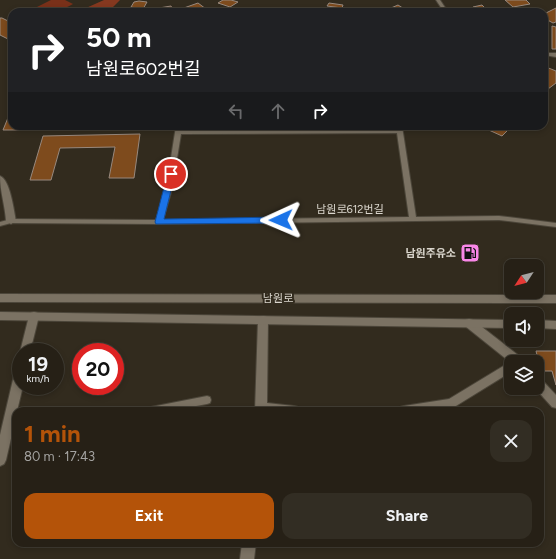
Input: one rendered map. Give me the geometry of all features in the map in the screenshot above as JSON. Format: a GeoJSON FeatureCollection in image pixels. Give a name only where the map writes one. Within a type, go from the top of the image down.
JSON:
{"type":"FeatureCollection","features":[{"type":"Feature","properties":{"kind":"street"},"geometry":{"type":"LineString","coordinates":[[0,178],[9,204],[11,221]]}},
{"type":"Feature","properties":{"kind":"street","name":"남원로"},"geometry":{"type":"LineString","coordinates":[[0,298],[556,299]]}},
{"type":"Feature","properties":{"kind":"street","name":"남원로"},"geometry":{"type":"LineString","coordinates":[[0,316],[504,324]]}},
{"type":"Feature","properties":{"kind":"street"},"geometry":{"type":"LineString","coordinates":[[28,343],[34,316]]}},
{"type":"Feature","properties":{"kind":"street"},"geometry":{"type":"LineString","coordinates":[[261,407],[263,320]]}},
{"type":"Feature","properties":{"kind":"street"},"geometry":{"type":"LineString","coordinates":[[468,323],[510,355]]}},
{"type":"Feature","properties":{"kind":"street"},"geometry":{"type":"LineString","coordinates":[[544,324],[556,325]]}},
{"type":"Feature","properties":{"kind":"street"},"geometry":{"type":"LineString","coordinates":[[431,407],[451,404],[504,370]]}},
{"type":"Feature","properties":{"kind":"street"},"geometry":{"type":"LineString","coordinates":[[544,390],[556,403]]}},
{"type":"Feature","properties":{"kind":"street"},"geometry":{"type":"LineString","coordinates":[[15,407],[17,395]]}},
{"type":"Feature","properties":{"kind":"street"},"geometry":{"type":"LineString","coordinates":[[0,460],[11,435]]}},
{"type":"Feature","properties":{"kind":"street"},"geometry":{"type":"LineString","coordinates":[[247,559],[248,547]]}},
{"type":"Feature","properties":{"kind":"lane"},"geometry":{"type":"LineString","coordinates":[[159,222],[169,189],[179,130]]}},
{"type":"Feature","properties":{"kind":"lane"},"geometry":{"type":"LineString","coordinates":[[400,130],[413,219]]}},
{"type":"Feature","properties":{"kind":"lane","name":"남원로612번길"},"geometry":{"type":"LineString","coordinates":[[0,224],[11,221],[159,222],[499,218],[556,225]]}},
{"type":"Feature","properties":{"kind":"lane"},"geometry":{"type":"LineString","coordinates":[[171,407],[207,400]]}},
{"type":"Feature","properties":{"kind":"shaded area"},"geometry":{"type":"Polygon","coordinates":[[[51,0],[65,0],[73,4],[64,8],[35,8],[51,0]]]}},
{"type":"Feature","properties":{"kind":"shaded area"},"geometry":{"type":"Polygon","coordinates":[[[104,0],[120,0],[112,8],[86,8],[104,0]]]}},
{"type":"Feature","properties":{"kind":"building"},"geometry":{"type":"Polygon","coordinates":[[[223,0],[238,2],[230,7],[218,3],[223,0]]]}},
{"type":"Feature","properties":{"kind":"building"},"geometry":{"type":"Polygon","coordinates":[[[505,0],[526,0],[530,4],[513,7],[505,0]]]}},
{"type":"Feature","properties":{"kind":"building"},"geometry":{"type":"Polygon","coordinates":[[[134,2],[147,2],[144,8],[137,8],[131,7],[134,2]]]}},
{"type":"Feature","properties":{"kind":"building"},"geometry":{"type":"Polygon","coordinates":[[[198,3],[205,8],[184,8],[198,3]]]}},
{"type":"Feature","properties":{"kind":"building"},"geometry":{"type":"Polygon","coordinates":[[[329,3],[343,5],[342,8],[327,6],[329,3]]]}},
{"type":"Feature","properties":{"kind":"building"},"geometry":{"type":"Polygon","coordinates":[[[398,5],[403,8],[391,8],[398,5]]]}},
{"type":"Feature","properties":{"kind":"building"},"geometry":{"type":"Polygon","coordinates":[[[482,5],[485,8],[474,8],[473,7],[482,5]]]}},
{"type":"Feature","properties":{"kind":"building"},"geometry":{"type":"Polygon","coordinates":[[[171,6],[172,8],[159,8],[171,6]]]}},
{"type":"Feature","properties":{"kind":"building"},"geometry":{"type":"Polygon","coordinates":[[[556,8],[556,22],[553,23],[548,20],[548,12],[556,8]]]}},
{"type":"Feature","properties":{"kind":"building"},"geometry":{"type":"Polygon","coordinates":[[[0,18],[2,18],[8,21],[8,39],[0,35],[0,18]]]}},
{"type":"Feature","properties":{"kind":"building"},"geometry":{"type":"Polygon","coordinates":[[[552,26],[556,27],[556,49],[552,49],[552,26]]]}},
{"type":"Feature","properties":{"kind":"building"},"geometry":{"type":"Polygon","coordinates":[[[548,68],[556,71],[556,83],[548,89],[548,68]]]}},
{"type":"Feature","properties":{"kind":"building"},"geometry":{"type":"Polygon","coordinates":[[[8,118],[8,130],[3,130],[8,118]]]}},
{"type":"Feature","properties":{"kind":"building"},"geometry":{"type":"Polygon","coordinates":[[[489,130],[508,130],[502,136],[489,130]]]}},
{"type":"Feature","properties":{"kind":"building"},"geometry":{"type":"Polygon","coordinates":[[[140,134],[134,178],[109,178],[115,147],[60,148],[51,180],[30,180],[43,136],[140,134]]]}},
{"type":"Feature","properties":{"kind":"building"},"geometry":{"type":"Polygon","coordinates":[[[536,351],[556,351],[556,385],[552,371],[544,371],[544,355],[537,355],[536,351]]]}},
{"type":"Feature","properties":{"kind":"place","name":"남원주유소"},"geometry":{"type":"Point","coordinates":[470,253]}},
{"type":"Feature","properties":{"kind":"route"},"geometry":{"type":"LineString","coordinates":[[171,174],[169,189],[159,222],[281,220]]}}]}
